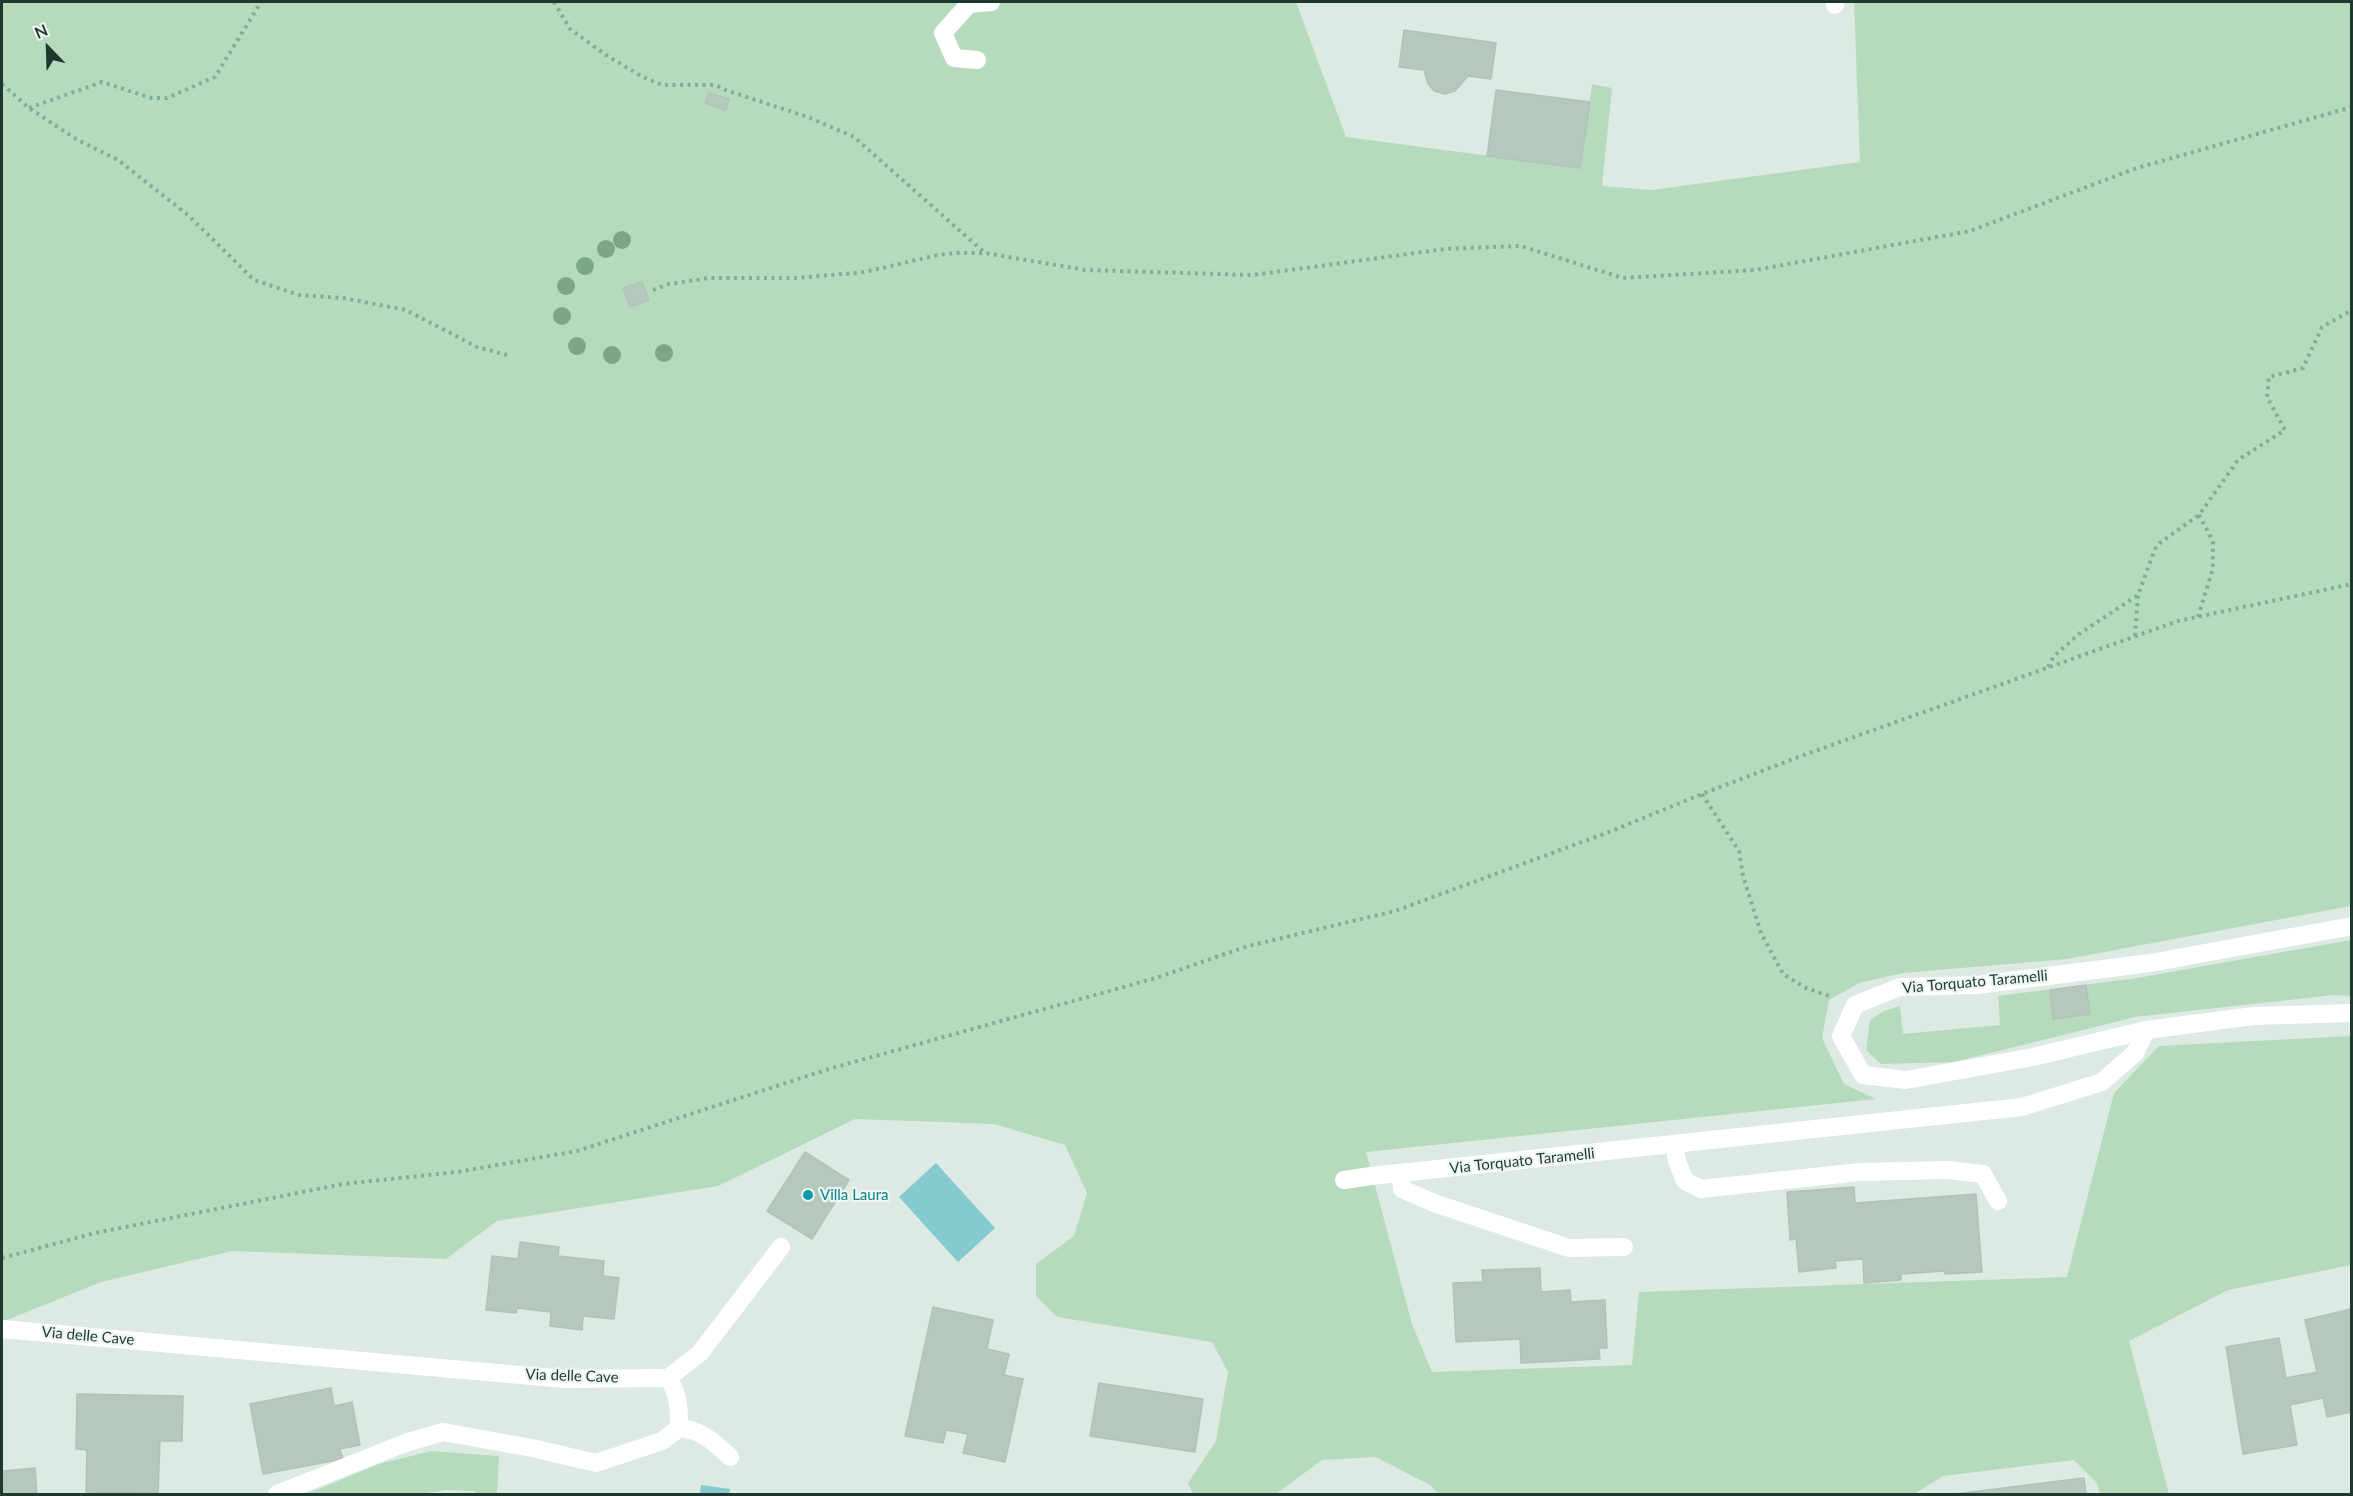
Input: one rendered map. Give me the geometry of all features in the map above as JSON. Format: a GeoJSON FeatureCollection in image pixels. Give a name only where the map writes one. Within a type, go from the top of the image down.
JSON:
{"type":"FeatureCollection","features":[{"type":"Feature","properties":{"kind":"street"},"geometry":{"type":"LineString","coordinates":[[977,60],[954,58],[943,33],[969,4],[991,2]]}},
{"type":"Feature","properties":{"kind":"street","name":"Via Torquato Taramelli"},"geometry":{"type":"LineString","coordinates":[[1855,1005],[1900,987],[1977,985],[2150,963],[2352,926]]}},
{"type":"Feature","properties":{"kind":"street"},"geometry":{"type":"LineString","coordinates":[[1855,1005],[1841,1036],[1863,1075],[1906,1080],[2033,1057],[2146,1030],[2254,1016],[2352,1013]]}},
{"type":"Feature","properties":{"kind":"street","name":"Via Torquato Taramelli"},"geometry":{"type":"LineString","coordinates":[[1344,1180],[2022,1107],[2102,1082],[2135,1053],[2146,1030]]}},
{"type":"Feature","properties":{"kind":"street"},"geometry":{"type":"LineString","coordinates":[[1674,1145],[1684,1181],[1701,1189],[1860,1172],[1947,1170],[1983,1174],[1998,1202]]}},
{"type":"Feature","properties":{"kind":"street"},"geometry":{"type":"LineString","coordinates":[[1401,1173],[1402,1189],[1434,1203],[1569,1248],[1623,1247]]}},
{"type":"Feature","properties":{"kind":"street"},"geometry":{"type":"LineString","coordinates":[[679,1428],[676,1390],[668,1378],[700,1353],[781,1247]]}},
{"type":"Feature","properties":{"kind":"street","name":"Via delle Cave"},"geometry":{"type":"LineString","coordinates":[[2,1329],[565,1378],[668,1378]]}},
{"type":"Feature","properties":{"kind":"street"},"geometry":{"type":"LineString","coordinates":[[277,1494],[405,1443],[443,1432],[532,1448],[596,1463],[662,1441],[679,1428],[705,1434],[730,1456]]}},
{"type":"Feature","properties":{"kind":"path"},"geometry":{"type":"LineString","coordinates":[[29,108],[102,82],[151,98],[166,99],[214,77],[261,2]]}},
{"type":"Feature","properties":{"kind":"path"},"geometry":{"type":"LineString","coordinates":[[554,2],[570,29],[606,56],[641,76],[662,85],[715,85],[808,117],[854,137],[985,253]]}},
{"type":"Feature","properties":{"kind":"path"},"geometry":{"type":"LineString","coordinates":[[2,84],[29,108],[76,139],[118,160],[188,215],[254,280],[299,295],[343,298],[406,310],[477,347],[507,355]]}},
{"type":"Feature","properties":{"kind":"path"},"geometry":{"type":"LineString","coordinates":[[653,290],[669,284],[709,278],[760,279],[865,272],[938,255],[958,253],[985,253],[1085,270],[1253,275],[1445,249],[1521,246],[1623,278],[1755,270],[1970,231],[2137,168],[2352,107]]}},
{"type":"Feature","properties":{"kind":"path"},"geometry":{"type":"LineString","coordinates":[[2135,636],[2138,595],[2155,549],[2161,542],[2199,515],[2238,460],[2285,430],[2267,397],[2269,377],[2303,368],[2322,327],[2352,310]]}},
{"type":"Feature","properties":{"kind":"path"},"geometry":{"type":"LineString","coordinates":[[2199,515],[2213,541],[2213,568],[2199,617]]}},
{"type":"Feature","properties":{"kind":"path"},"geometry":{"type":"LineString","coordinates":[[2,1258],[95,1233],[343,1184],[457,1172],[577,1151],[832,1068],[1156,978],[1248,946],[1395,911],[1609,832],[1702,794],[2178,621],[2352,584]]}},
{"type":"Feature","properties":{"kind":"path"},"geometry":{"type":"LineString","coordinates":[[2048,668],[2054,657],[2079,633],[2138,595]]}},
{"type":"Feature","properties":{"kind":"path"},"geometry":{"type":"LineString","coordinates":[[1702,794],[1739,851],[1743,876],[1761,933],[1783,974],[1806,988],[1855,1005]]}},
{"type":"Feature","properties":{"kind":"green space"},"geometry":{"type":"Polygon","coordinates":[[[2,2],[1296,2],[1346,137],[1580,168],[1592,84],[1612,88],[1602,186],[1651,190],[1860,162],[1854,2],[2351,2],[2351,906],[2067,959],[1903,973],[1859,983],[1829,1000],[1822,1038],[1844,1084],[1876,1099],[1366,1152],[1412,1324],[1432,1372],[1632,1365],[1639,1292],[2067,1277],[2114,1093],[2159,1046],[2351,1036],[2351,1265],[2228,1290],[2129,1341],[2169,1494],[2100,1494],[2097,1483],[2074,1460],[1943,1476],[1914,1494],[1439,1494],[1430,1485],[1376,1457],[1322,1460],[1276,1494],[1193,1494],[1188,1483],[1216,1441],[1228,1372],[1212,1342],[1057,1317],[1036,1296],[1036,1264],[1074,1236],[1087,1193],[1065,1145],[994,1124],[855,1119],[718,1186],[497,1221],[446,1259],[232,1251],[101,1282],[2,1322],[2,2]]]}},
{"type":"Feature","properties":{"kind":"green space"},"geometry":{"type":"Polygon","coordinates":[[[2351,940],[2351,996],[2334,995],[2135,1017],[1954,1062],[1881,1064],[1866,1050],[1870,1020],[1884,1011],[1900,1006],[1903,1034],[2000,1025],[1998,996],[2137,978],[2351,940]]]}},
{"type":"Feature","properties":{"kind":"green space"},"geometry":{"type":"Polygon","coordinates":[[[431,1451],[499,1456],[497,1494],[446,1490],[419,1494],[307,1494],[379,1464],[431,1451]]]}},
{"type":"Feature","properties":{"kind":"water"},"geometry":{"type":"Polygon","coordinates":[[[936,1163],[995,1228],[958,1262],[899,1197],[936,1163]]]}},
{"type":"Feature","properties":{"kind":"water"},"geometry":{"type":"Polygon","coordinates":[[[701,1485],[730,1489],[729,1494],[700,1494],[701,1485]]]}},
{"type":"Feature","properties":{"kind":"building"},"geometry":{"type":"Polygon","coordinates":[[[1404,30],[1496,43],[1491,79],[1468,76],[1455,91],[1445,94],[1434,91],[1428,84],[1424,70],[1399,67],[1404,30]]]}},
{"type":"Feature","properties":{"kind":"building"},"geometry":{"type":"Polygon","coordinates":[[[1496,90],[1590,102],[1580,168],[1487,156],[1496,90]]]}},
{"type":"Feature","properties":{"kind":"building"},"geometry":{"type":"Polygon","coordinates":[[[709,93],[729,99],[726,110],[705,103],[709,93]]]}},
{"type":"Feature","properties":{"kind":"building"},"geometry":{"type":"Polygon","coordinates":[[[642,282],[649,300],[630,307],[623,288],[642,282]]]}},
{"type":"Feature","properties":{"kind":"building"},"geometry":{"type":"Polygon","coordinates":[[[2086,985],[2090,1014],[2053,1019],[2050,990],[2086,985]]]}},
{"type":"Feature","properties":{"kind":"building","name":"Villa Laura"},"geometry":{"type":"Polygon","coordinates":[[[805,1152],[849,1180],[812,1239],[767,1211],[805,1152]]]}},
{"type":"Feature","properties":{"kind":"building"},"geometry":{"type":"Polygon","coordinates":[[[1854,1187],[1855,1203],[1976,1194],[1982,1272],[1945,1274],[1945,1271],[1901,1274],[1901,1280],[1864,1283],[1863,1259],[1835,1261],[1836,1268],[1799,1272],[1796,1239],[1790,1240],[1787,1192],[1854,1187]]]}},
{"type":"Feature","properties":{"kind":"building"},"geometry":{"type":"Polygon","coordinates":[[[520,1242],[559,1247],[558,1256],[604,1261],[603,1276],[619,1278],[614,1319],[583,1316],[582,1330],[550,1326],[551,1312],[517,1308],[516,1313],[486,1310],[492,1256],[518,1259],[520,1242]]]}},
{"type":"Feature","properties":{"kind":"building"},"geometry":{"type":"Polygon","coordinates":[[[1540,1268],[1541,1292],[1570,1290],[1571,1302],[1605,1300],[1607,1348],[1599,1348],[1600,1359],[1521,1363],[1520,1339],[1456,1342],[1453,1283],[1483,1282],[1482,1270],[1540,1268]]]}},
{"type":"Feature","properties":{"kind":"building"},"geometry":{"type":"Polygon","coordinates":[[[933,1307],[993,1320],[987,1349],[1009,1354],[1004,1375],[1023,1379],[1005,1462],[963,1453],[968,1434],[946,1430],[943,1443],[905,1436],[933,1307]]]}},
{"type":"Feature","properties":{"kind":"building"},"geometry":{"type":"Polygon","coordinates":[[[2351,1309],[2352,1412],[2327,1417],[2323,1398],[2290,1405],[2297,1445],[2243,1454],[2226,1347],[2279,1338],[2286,1378],[2317,1372],[2305,1320],[2351,1309]]]}},
{"type":"Feature","properties":{"kind":"building"},"geometry":{"type":"Polygon","coordinates":[[[1099,1383],[1203,1399],[1195,1452],[1090,1436],[1099,1383]]]}},
{"type":"Feature","properties":{"kind":"building"},"geometry":{"type":"Polygon","coordinates":[[[331,1388],[334,1406],[352,1402],[360,1445],[340,1449],[343,1459],[263,1474],[250,1404],[331,1388]]]}},
{"type":"Feature","properties":{"kind":"building"},"geometry":{"type":"Polygon","coordinates":[[[77,1394],[183,1396],[182,1441],[160,1441],[158,1493],[86,1492],[87,1450],[76,1449],[77,1394]]]}},
{"type":"Feature","properties":{"kind":"building"},"geometry":{"type":"Polygon","coordinates":[[[35,1468],[37,1494],[2,1494],[2,1471],[35,1468]]]}},
{"type":"Feature","properties":{"kind":"building"},"geometry":{"type":"Polygon","coordinates":[[[2084,1478],[2086,1494],[1955,1494],[2084,1478]]]}},
{"type":"Feature","properties":{"kind":"place","name":"Villa Laura"},"geometry":{"type":"Point","coordinates":[808,1195]}}]}
